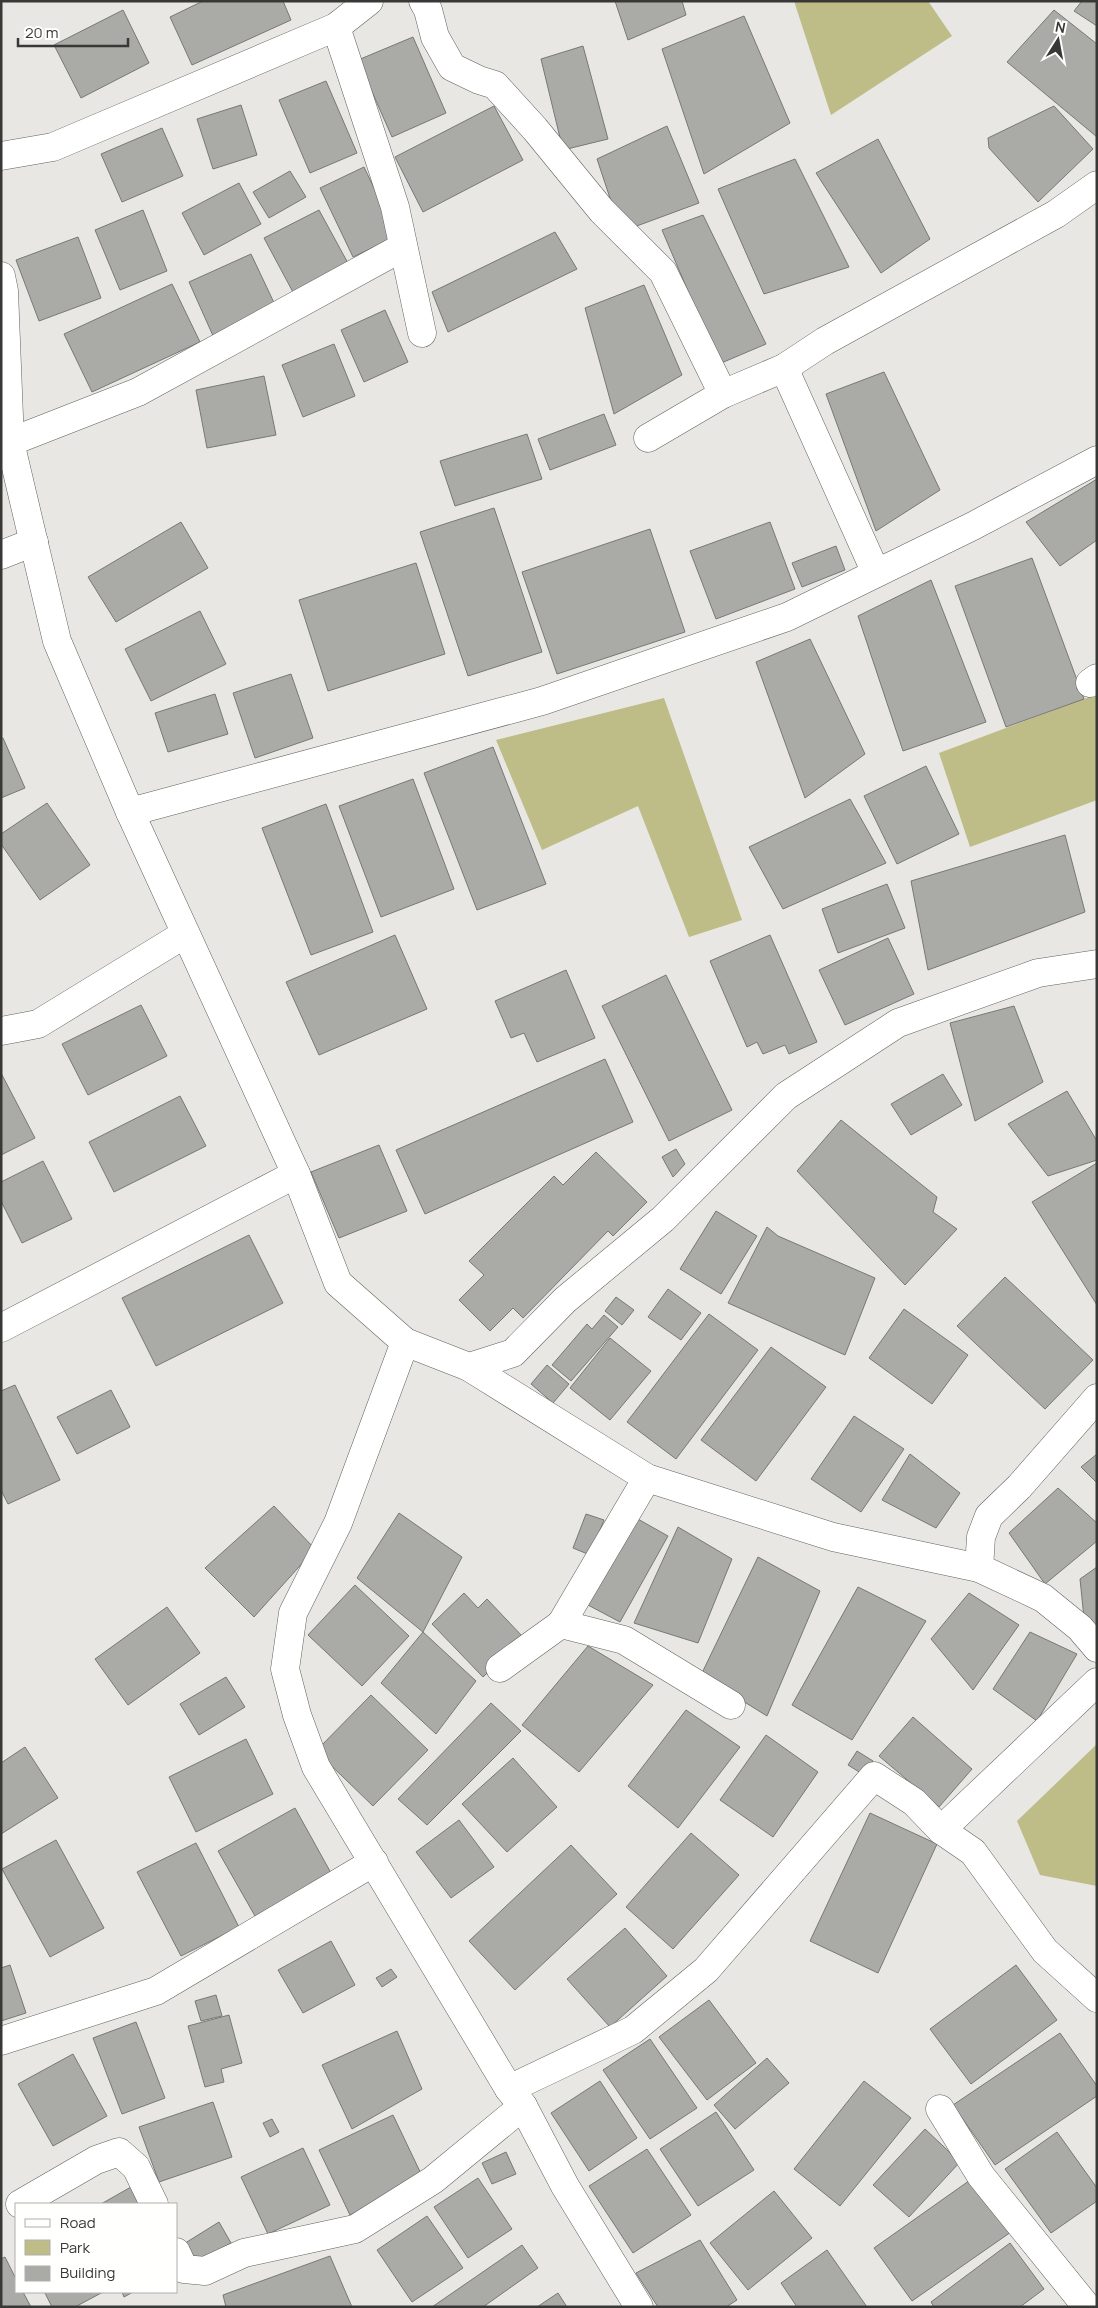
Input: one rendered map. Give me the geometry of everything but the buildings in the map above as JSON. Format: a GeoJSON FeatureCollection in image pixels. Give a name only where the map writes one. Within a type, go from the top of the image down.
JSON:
{"type":"FeatureCollection","features":[{"type":"Feature","properties":{"kind":"street"},"geometry":{"type":"LineString","coordinates":[[1,156],[53,147],[336,27],[369,1]]}},
{"type":"Feature","properties":{"kind":"street"},"geometry":{"type":"LineString","coordinates":[[423,1],[428,10],[435,36],[452,67],[479,80],[495,85],[535,128],[602,211],[664,272],[723,394]]}},
{"type":"Feature","properties":{"kind":"street"},"geometry":{"type":"LineString","coordinates":[[336,27],[395,207],[422,332]]}},
{"type":"Feature","properties":{"kind":"street"},"geometry":{"type":"LineString","coordinates":[[648,438],[723,394],[784,368],[826,341],[1056,214],[1097,185]]}},
{"type":"Feature","properties":{"kind":"street"},"geometry":{"type":"LineString","coordinates":[[10,442],[138,392],[403,247]]}},
{"type":"Feature","properties":{"kind":"street"},"geometry":{"type":"LineString","coordinates":[[1,276],[4,291],[10,442],[57,641],[130,812],[296,1174],[338,1283],[405,1342],[469,1367],[647,1478],[833,1537],[978,1568],[1043,1598],[1080,1628],[1097,1648]]}},
{"type":"Feature","properties":{"kind":"street"},"geometry":{"type":"LineString","coordinates":[[784,368],[876,573]]}},
{"type":"Feature","properties":{"kind":"street"},"geometry":{"type":"LineString","coordinates":[[130,812],[542,701],[786,617],[973,526],[1097,460]]}},
{"type":"Feature","properties":{"kind":"street"},"geometry":{"type":"LineString","coordinates":[[1,555],[34,542]]}},
{"type":"Feature","properties":{"kind":"street"},"geometry":{"type":"LineString","coordinates":[[1,1032],[38,1024],[185,934]]}},
{"type":"Feature","properties":{"kind":"street"},"geometry":{"type":"LineString","coordinates":[[469,1367],[513,1353],[565,1300],[663,1219],[786,1096],[898,1023],[1038,973],[1097,964]]}},
{"type":"Feature","properties":{"kind":"street"},"geometry":{"type":"LineString","coordinates":[[1,1328],[296,1174]]}},
{"type":"Feature","properties":{"kind":"street"},"geometry":{"type":"LineString","coordinates":[[405,1342],[338,1523],[293,1613],[285,1669],[297,1715],[316,1767],[516,2098],[565,2186],[639,2307]]}},
{"type":"Feature","properties":{"kind":"street"},"geometry":{"type":"LineString","coordinates":[[978,1568],[981,1537],[988,1516],[1019,1487],[1097,1398]]}},
{"type":"Feature","properties":{"kind":"street"},"geometry":{"type":"LineString","coordinates":[[500,1668],[561,1624],[647,1478]]}},
{"type":"Feature","properties":{"kind":"street"},"geometry":{"type":"LineString","coordinates":[[561,1624],[624,1640],[731,1705]]}},
{"type":"Feature","properties":{"kind":"street"},"geometry":{"type":"LineString","coordinates":[[941,1830],[1097,1682]]}},
{"type":"Feature","properties":{"kind":"street"},"geometry":{"type":"LineString","coordinates":[[178,2256],[184,2269],[205,2271],[244,2253],[355,2229],[433,2180],[516,2098],[633,2030],[706,1970],[874,1776],[914,1802],[941,1830],[973,1852],[1045,1951],[1097,1998]]}},
{"type":"Feature","properties":{"kind":"street"},"geometry":{"type":"LineString","coordinates":[[1,2042],[156,1990],[374,1862]]}},
{"type":"Feature","properties":{"kind":"street"},"geometry":{"type":"LineString","coordinates":[[940,2109],[981,2176],[1087,2307]]}},
{"type":"Feature","properties":{"kind":"street"},"geometry":{"type":"LineString","coordinates":[[22,2203],[96,2160],[119,2152],[136,2167],[154,2203]]}},
{"type":"Feature","properties":{"kind":"street"},"geometry":{"type":"LineString","coordinates":[[1,2216],[15,2208]]}},
{"type":"Feature","properties":{"kind":"green space"},"geometry":{"type":"Polygon","coordinates":[[[794,1],[928,1],[952,36],[831,115],[794,1]]]}},
{"type":"Feature","properties":{"kind":"green space"},"geometry":{"type":"Polygon","coordinates":[[[1097,694],[1097,800],[970,847],[939,753],[1097,694]]]}},
{"type":"Feature","properties":{"kind":"green space"},"geometry":{"type":"Polygon","coordinates":[[[664,698],[742,920],[689,937],[638,806],[542,850],[496,740],[664,698]]]}},
{"type":"Feature","properties":{"kind":"green space"},"geometry":{"type":"Polygon","coordinates":[[[1097,1744],[1097,1886],[1040,1875],[1017,1821],[1097,1744]]]}}]}
